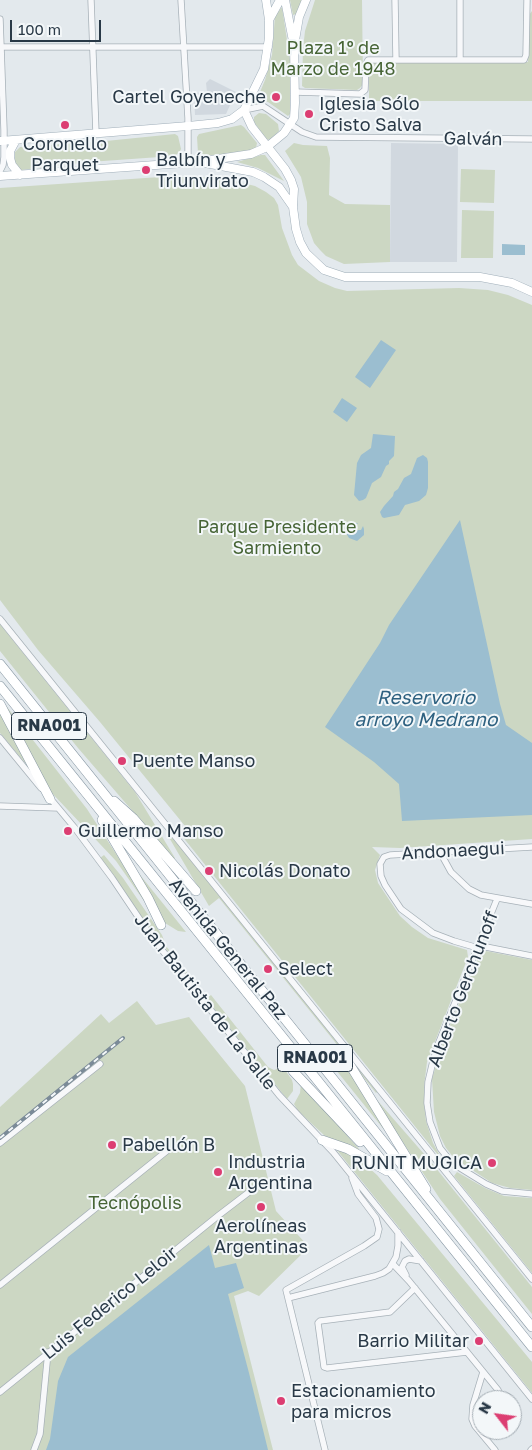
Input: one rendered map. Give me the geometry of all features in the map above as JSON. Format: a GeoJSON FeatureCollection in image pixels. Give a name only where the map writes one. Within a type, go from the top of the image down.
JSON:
{"type":"FeatureCollection","features":[{"type":"Feature","properties":{"kind":"highway","name":"Avenida General Paz"},"geometry":{"type":"LineString","coordinates":[[0,664],[532,1327]]}},
{"type":"Feature","properties":{"kind":"highway","name":"Avenida General Paz"},"geometry":{"type":"LineString","coordinates":[[0,686],[532,1347]]}},
{"type":"Feature","properties":{"kind":"highway"},"geometry":{"type":"LineString","coordinates":[[0,704],[50,799]]}},
{"type":"Feature","properties":{"kind":"highway"},"geometry":{"type":"LineString","coordinates":[[99,788],[133,818],[196,891]]}},
{"type":"Feature","properties":{"kind":"highway"},"geometry":{"type":"LineString","coordinates":[[92,800],[113,840],[148,898],[161,925]]}},
{"type":"Feature","properties":{"kind":"highway"},"geometry":{"type":"LineString","coordinates":[[350,1066],[441,1215]]}},
{"type":"Feature","properties":{"kind":"highway"},"geometry":{"type":"LineString","coordinates":[[293,1072],[392,1174]]}},
{"type":"Feature","properties":{"kind":"highway"},"geometry":{"type":"LineString","coordinates":[[322,1140],[348,1149],[392,1174]]}},
{"type":"Feature","properties":{"kind":"main road"},"geometry":{"type":"LineString","coordinates":[[2,141],[188,126],[227,121],[237,116],[244,110],[264,69],[268,47],[269,20],[266,0]]}},
{"type":"Feature","properties":{"kind":"main road"},"geometry":{"type":"LineString","coordinates":[[269,20],[280,0]]}},
{"type":"Feature","properties":{"kind":"main road"},"geometry":{"type":"LineString","coordinates":[[0,176],[198,162],[251,154],[267,147],[278,140],[290,125],[295,112],[294,46],[285,0]]}},
{"type":"Feature","properties":{"kind":"main road"},"geometry":{"type":"LineString","coordinates":[[294,46],[300,17],[306,0]]}},
{"type":"Feature","properties":{"kind":"main road"},"geometry":{"type":"LineString","coordinates":[[244,110],[252,127],[291,180],[294,189],[296,229],[300,242],[314,262],[334,274],[356,278],[480,277],[512,283],[532,292]]}},
{"type":"Feature","properties":{"kind":"main road"},"geometry":{"type":"LineString","coordinates":[[16,140],[10,151],[10,158],[15,170],[20,175]]}},
{"type":"Feature","properties":{"kind":"main road"},"geometry":{"type":"LineString","coordinates":[[198,162],[240,169],[264,177],[279,186],[294,207]]}},
{"type":"Feature","properties":{"kind":"street"},"geometry":{"type":"LineString","coordinates":[[91,0],[96,133]]}},
{"type":"Feature","properties":{"kind":"street"},"geometry":{"type":"LineString","coordinates":[[181,0],[188,126],[188,163]]}},
{"type":"Feature","properties":{"kind":"street"},"geometry":{"type":"LineString","coordinates":[[395,0],[396,59]]}},
{"type":"Feature","properties":{"kind":"street"},"geometry":{"type":"LineString","coordinates":[[460,0],[460,59]]}},
{"type":"Feature","properties":{"kind":"street"},"geometry":{"type":"LineString","coordinates":[[295,92],[360,94],[365,90],[366,64],[368,60],[526,59],[529,9],[526,0]]}},
{"type":"Feature","properties":{"kind":"street"},"geometry":{"type":"LineString","coordinates":[[0,18],[3,165],[0,171]]}},
{"type":"Feature","properties":{"kind":"street"},"geometry":{"type":"LineString","coordinates":[[1,47],[268,47]]}},
{"type":"Feature","properties":{"kind":"street","name":"Galván"},"geometry":{"type":"LineString","coordinates":[[244,110],[263,106],[290,125],[316,137],[532,139]]}},
{"type":"Feature","properties":{"kind":"street","name":"Avenida General Paz"},"geometry":{"type":"LineString","coordinates":[[0,619],[532,1279]]}},
{"type":"Feature","properties":{"kind":"street","name":"Juan Bautista de La Salle"},"geometry":{"type":"LineString","coordinates":[[0,738],[58,808],[112,878],[153,939],[279,1095],[322,1140],[350,1173],[532,1399]]}},
{"type":"Feature","properties":{"kind":"street"},"geometry":{"type":"LineString","coordinates":[[0,806],[58,808]]}},
{"type":"Feature","properties":{"kind":"street","name":"Andonaegui"},"geometry":{"type":"LineString","coordinates":[[478,948],[433,933],[401,909],[385,885],[381,876],[380,864],[384,857],[390,855],[532,847]]}},
{"type":"Feature","properties":{"kind":"street"},"geometry":{"type":"LineString","coordinates":[[440,852],[451,872],[469,890],[497,899],[532,904]]}},
{"type":"Feature","properties":{"kind":"street","name":"Alberto Gerchunoff"},"geometry":{"type":"LineString","coordinates":[[497,899],[439,1042],[428,1082],[427,1103],[430,1122],[440,1148],[452,1163],[486,1184],[502,1191],[532,1194]]}},
{"type":"Feature","properties":{"kind":"street"},"geometry":{"type":"LineString","coordinates":[[478,948],[486,947],[532,956]]}},
{"type":"Feature","properties":{"kind":"street"},"geometry":{"type":"LineString","coordinates":[[0,1143],[100,1064]]}},
{"type":"Feature","properties":{"kind":"street"},"geometry":{"type":"LineString","coordinates":[[0,1284],[168,1150]]}},
{"type":"Feature","properties":{"kind":"street"},"geometry":{"type":"LineString","coordinates":[[444,1169],[452,1163]]}},
{"type":"Feature","properties":{"kind":"street"},"geometry":{"type":"LineString","coordinates":[[325,1450],[286,1290],[377,1237],[380,1229],[376,1218],[358,1194],[350,1173]]}},
{"type":"Feature","properties":{"kind":"street","name":"Luis Federico Leloir"},"geometry":{"type":"LineString","coordinates":[[0,1392],[219,1214],[257,1186]]}},
{"type":"Feature","properties":{"kind":"street"},"geometry":{"type":"LineString","coordinates":[[288,1298],[383,1273],[393,1264],[398,1246],[398,1232]]}},
{"type":"Feature","properties":{"kind":"street"},"geometry":{"type":"LineString","coordinates":[[409,1281],[402,1264],[409,1259],[421,1262]]}},
{"type":"Feature","properties":{"kind":"street"},"geometry":{"type":"LineString","coordinates":[[393,1264],[415,1288],[498,1390]]}},
{"type":"Feature","properties":{"kind":"street"},"geometry":{"type":"LineString","coordinates":[[415,1288],[390,1312],[320,1321],[317,1326],[324,1367],[467,1352]]}},
{"type":"Feature","properties":{"kind":"street"},"geometry":{"type":"LineString","coordinates":[[34,1450],[40,1434],[48,1352]]}},
{"type":"Feature","properties":{"kind":"street"},"geometry":{"type":"LineString","coordinates":[[483,1372],[473,1405],[472,1419],[475,1426],[495,1450]]}},
{"type":"Feature","properties":{"kind":"shaded area"},"geometry":{"type":"Polygon","coordinates":[[[210,79],[236,92],[226,114],[195,115],[194,93],[207,92],[206,83],[210,79]]]}},
{"type":"Feature","properties":{"kind":"shaded area"},"geometry":{"type":"Polygon","coordinates":[[[391,143],[458,144],[457,262],[390,262],[391,143]]]}},
{"type":"Feature","properties":{"kind":"green space"},"geometry":{"type":"Polygon","coordinates":[[[290,0],[302,0],[296,14],[293,15],[290,0]]]}},
{"type":"Feature","properties":{"kind":"green space","name":"Plaza 1º de Marzo de 1948"},"geometry":{"type":"Polygon","coordinates":[[[315,0],[362,0],[363,84],[357,90],[305,88],[302,86],[305,31],[315,0]]]}},
{"type":"Feature","properties":{"kind":"green space"},"geometry":{"type":"Polygon","coordinates":[[[282,7],[290,60],[290,114],[288,116],[268,102],[262,101],[255,104],[265,80],[272,55],[275,16],[282,7]]]}},
{"type":"Feature","properties":{"kind":"green space"},"geometry":{"type":"Polygon","coordinates":[[[532,11],[532,101],[369,101],[369,66],[372,63],[528,62],[529,15],[532,11]]]}},
{"type":"Feature","properties":{"kind":"green space"},"geometry":{"type":"Polygon","coordinates":[[[259,113],[266,114],[278,124],[279,131],[270,140],[266,139],[254,122],[254,117],[259,113]]]}},
{"type":"Feature","properties":{"kind":"green space"},"geometry":{"type":"Polygon","coordinates":[[[241,125],[257,143],[256,148],[247,152],[203,156],[198,153],[197,137],[199,134],[241,125]]]}},
{"type":"Feature","properties":{"kind":"green space"},"geometry":{"type":"Polygon","coordinates":[[[175,134],[178,136],[181,149],[174,156],[89,162],[21,170],[15,165],[15,152],[20,147],[175,134]]]}},
{"type":"Feature","properties":{"kind":"green space"},"geometry":{"type":"Polygon","coordinates":[[[294,143],[327,146],[330,158],[329,195],[345,204],[390,205],[390,262],[344,264],[326,256],[314,243],[307,224],[307,202],[301,177],[285,151],[294,143]]]}},
{"type":"Feature","properties":{"kind":"green space"},"geometry":{"type":"Polygon","coordinates":[[[265,155],[284,181],[258,168],[237,162],[265,155]]]}},
{"type":"Feature","properties":{"kind":"green space"},"geometry":{"type":"Polygon","coordinates":[[[461,169],[495,170],[494,203],[460,202],[461,169]]]}},
{"type":"Feature","properties":{"kind":"green space","name":"Parque Presidente Sarmiento"},"geometry":{"type":"Polygon","coordinates":[[[160,177],[201,177],[231,180],[255,186],[266,192],[274,198],[278,205],[282,228],[292,255],[298,265],[319,281],[335,288],[347,291],[459,288],[488,290],[508,295],[532,305],[532,839],[400,848],[372,847],[380,855],[375,870],[378,883],[400,916],[428,938],[467,950],[468,957],[427,1062],[424,1087],[426,1121],[438,1155],[182,836],[185,826],[38,650],[0,600],[0,188],[160,177]]]}},
{"type":"Feature","properties":{"kind":"green space"},"geometry":{"type":"Polygon","coordinates":[[[462,210],[494,211],[493,258],[461,258],[462,210]]]}},
{"type":"Feature","properties":{"kind":"green space"},"geometry":{"type":"Polygon","coordinates":[[[0,624],[135,792],[174,859],[78,748],[0,651],[0,624]]]}},
{"type":"Feature","properties":{"kind":"green space"},"geometry":{"type":"Polygon","coordinates":[[[7,707],[87,809],[146,900],[144,901],[116,861],[50,791],[7,707]]]}},
{"type":"Feature","properties":{"kind":"green space"},"geometry":{"type":"Polygon","coordinates":[[[0,712],[31,770],[0,733],[0,712]]]}},
{"type":"Feature","properties":{"kind":"green space"},"geometry":{"type":"Polygon","coordinates":[[[169,832],[376,1093],[219,898],[209,906],[167,834],[169,832]]]}},
{"type":"Feature","properties":{"kind":"green space"},"geometry":{"type":"Polygon","coordinates":[[[104,855],[123,878],[162,935],[166,946],[207,998],[211,995],[268,1067],[274,1070],[283,1067],[293,1084],[293,1091],[287,1099],[154,934],[100,858],[104,855]]]}},
{"type":"Feature","properties":{"kind":"green space"},"geometry":{"type":"Polygon","coordinates":[[[136,870],[186,932],[178,931],[165,923],[136,870]]]}},
{"type":"Feature","properties":{"kind":"green space"},"geometry":{"type":"Polygon","coordinates":[[[486,951],[532,960],[532,1190],[510,1188],[492,1183],[454,1158],[440,1136],[434,1112],[432,1079],[443,1042],[480,953],[486,951]]]}},
{"type":"Feature","properties":{"kind":"green space","name":"Tecnópolis"},"geometry":{"type":"Polygon","coordinates":[[[137,1001],[156,1025],[189,1017],[245,1086],[276,1211],[309,1247],[259,1296],[248,1291],[234,1296],[273,1450],[0,1450],[0,1107],[101,1014],[109,1023],[137,1001]]]}},
{"type":"Feature","properties":{"kind":"green space"},"geometry":{"type":"Polygon","coordinates":[[[315,1044],[331,1048],[345,1062],[390,1137],[315,1044]]]}},
{"type":"Feature","properties":{"kind":"green space"},"geometry":{"type":"Polygon","coordinates":[[[301,1083],[359,1150],[325,1136],[298,1111],[294,1104],[300,1093],[301,1083]]]}},
{"type":"Feature","properties":{"kind":"green space"},"geometry":{"type":"Polygon","coordinates":[[[370,1092],[431,1162],[532,1287],[532,1314],[440,1199],[370,1092]]]}},
{"type":"Feature","properties":{"kind":"green space"},"geometry":{"type":"Polygon","coordinates":[[[336,1149],[347,1152],[360,1160],[377,1175],[532,1362],[532,1393],[336,1149]]]}},
{"type":"Feature","properties":{"kind":"green space"},"geometry":{"type":"Polygon","coordinates":[[[457,1172],[485,1188],[504,1196],[532,1198],[532,1273],[454,1176],[457,1172]]]}},
{"type":"Feature","properties":{"kind":"water"},"geometry":{"type":"Polygon","coordinates":[[[502,244],[525,245],[525,255],[502,255],[502,244]]]}},
{"type":"Feature","properties":{"kind":"water"},"geometry":{"type":"Polygon","coordinates":[[[381,340],[396,350],[370,388],[355,377],[381,340]]]}},
{"type":"Feature","properties":{"kind":"water"},"geometry":{"type":"Polygon","coordinates":[[[342,398],[357,408],[347,422],[333,412],[342,398]]]}},
{"type":"Feature","properties":{"kind":"water"},"geometry":{"type":"Polygon","coordinates":[[[373,434],[395,436],[394,456],[389,461],[381,477],[372,483],[366,498],[359,501],[354,495],[357,463],[361,455],[371,448],[373,434]]]}},
{"type":"Feature","properties":{"kind":"water"},"geometry":{"type":"Polygon","coordinates":[[[423,455],[427,458],[428,462],[428,488],[426,495],[419,501],[405,505],[399,515],[382,517],[380,512],[404,478],[411,474],[417,458],[423,455]]]}},
{"type":"Feature","properties":{"kind":"water","name":"Reservorio arroyo Medrano"},"geometry":{"type":"Polygon","coordinates":[[[460,520],[506,725],[532,743],[532,815],[402,821],[399,784],[374,762],[325,727],[380,643],[389,625],[460,520]]]}},
{"type":"Feature","properties":{"kind":"water"},"geometry":{"type":"Polygon","coordinates":[[[352,523],[358,523],[355,526],[357,530],[361,530],[363,526],[364,529],[364,535],[357,541],[349,538],[346,533],[347,527],[352,523]]]}},
{"type":"Feature","properties":{"kind":"water"},"geometry":{"type":"Polygon","coordinates":[[[209,1245],[215,1268],[236,1263],[244,1288],[228,1294],[268,1450],[46,1450],[50,1439],[58,1381],[68,1357],[209,1245]]]}},
{"type":"Feature","properties":{"kind":"railway"},"geometry":{"type":"LineString","coordinates":[[0,1138],[123,1038]]}},
{"type":"Feature","properties":{"kind":"place","name":"Cartel Goyeneche"},"geometry":{"type":"Point","coordinates":[276,97]}},
{"type":"Feature","properties":{"kind":"place","name":"Iglesia Sólo Cristo Salva"},"geometry":{"type":"Point","coordinates":[309,114]}},
{"type":"Feature","properties":{"kind":"place","name":"Coronello Parquet"},"geometry":{"type":"Point","coordinates":[65,125]}},
{"type":"Feature","properties":{"kind":"place","name":"Balbín y Triunvirato"},"geometry":{"type":"Point","coordinates":[146,170]}},
{"type":"Feature","properties":{"kind":"place","name":"Puente Manso"},"geometry":{"type":"Point","coordinates":[122,761]}},
{"type":"Feature","properties":{"kind":"place","name":"Guillermo Manso"},"geometry":{"type":"Point","coordinates":[68,831]}},
{"type":"Feature","properties":{"kind":"place","name":"Nicolás Donato"},"geometry":{"type":"Point","coordinates":[209,871]}},
{"type":"Feature","properties":{"kind":"place","name":"Select"},"geometry":{"type":"Point","coordinates":[268,969]}},
{"type":"Feature","properties":{"kind":"place","name":"Pabellón B"},"geometry":{"type":"Point","coordinates":[112,1145]}},
{"type":"Feature","properties":{"kind":"place","name":"RUNIT MUGICA"},"geometry":{"type":"Point","coordinates":[492,1163]}},
{"type":"Feature","properties":{"kind":"place","name":"Industria Argentina"},"geometry":{"type":"Point","coordinates":[218,1172]}},
{"type":"Feature","properties":{"kind":"place","name":"Aerolíneas Argentinas"},"geometry":{"type":"Point","coordinates":[261,1207]}},
{"type":"Feature","properties":{"kind":"place","name":"Barrio Militar"},"geometry":{"type":"Point","coordinates":[479,1341]}},
{"type":"Feature","properties":{"kind":"place","name":"Estacionamiento para micros"},"geometry":{"type":"Point","coordinates":[281,1401]}}]}
